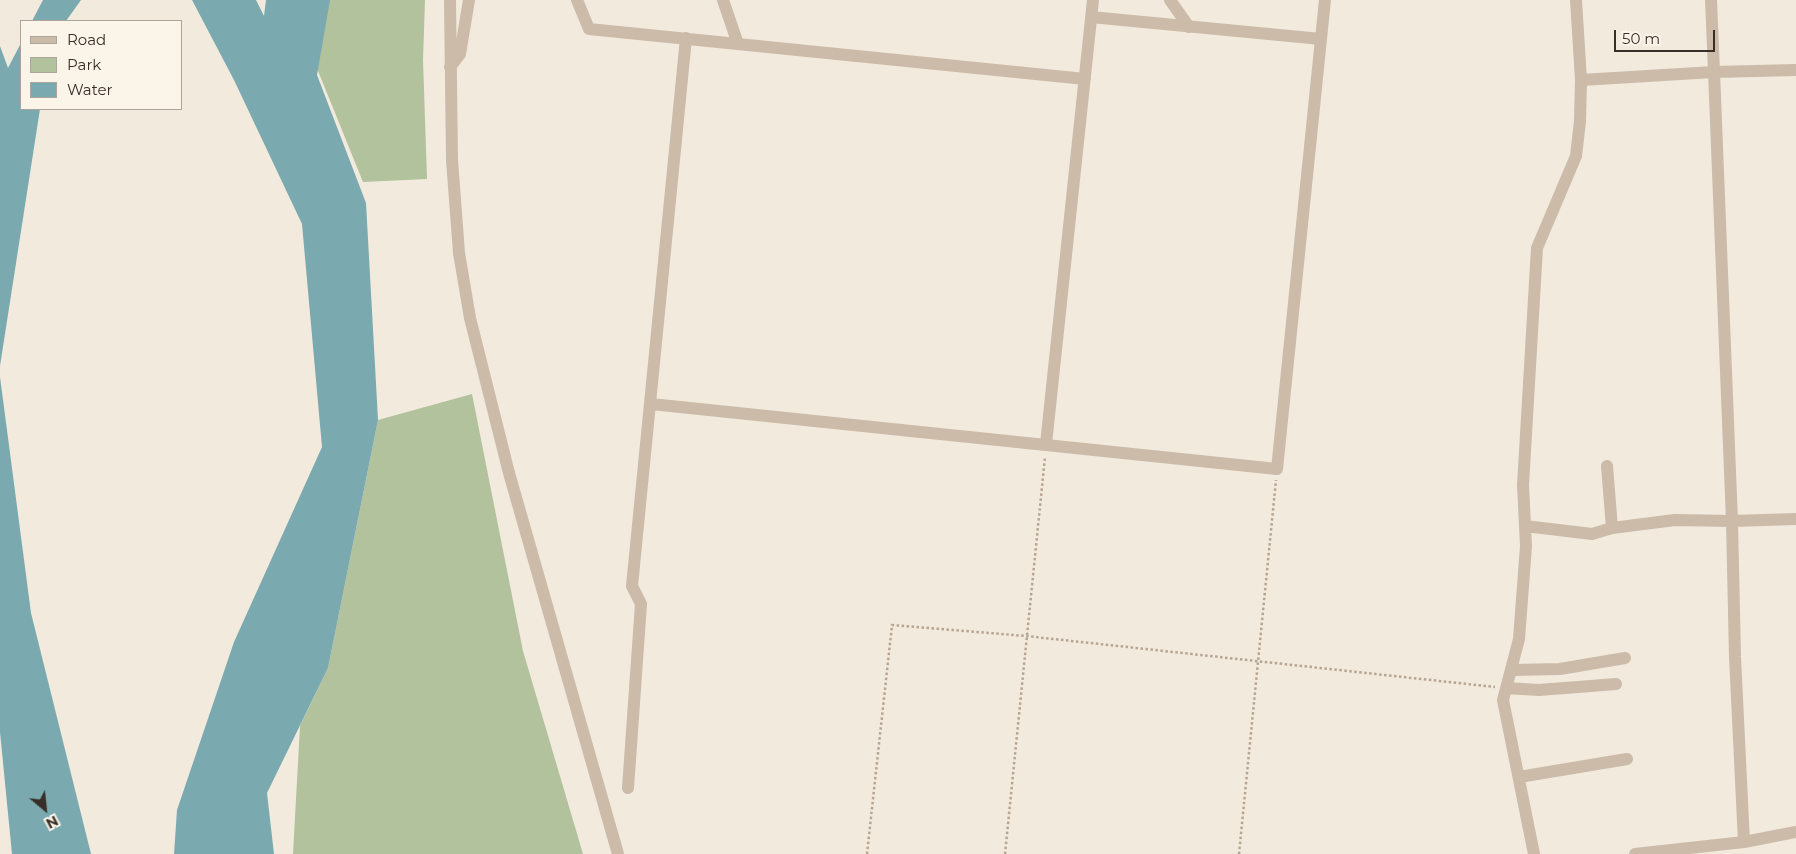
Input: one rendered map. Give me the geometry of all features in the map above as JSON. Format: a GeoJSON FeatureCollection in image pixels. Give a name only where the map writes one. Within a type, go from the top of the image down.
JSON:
{"type":"FeatureCollection","features":[{"type":"Feature","properties":{"kind":"street"},"geometry":{"type":"LineString","coordinates":[[450,0],[452,160],[459,253],[470,318],[523,526],[618,854]]}},
{"type":"Feature","properties":{"kind":"street"},"geometry":{"type":"LineString","coordinates":[[450,67],[460,54],[469,0]]}},
{"type":"Feature","properties":{"kind":"street"},"geometry":{"type":"LineString","coordinates":[[577,0],[589,29],[1086,79]]}},
{"type":"Feature","properties":{"kind":"street"},"geometry":{"type":"LineString","coordinates":[[723,0],[738,44]]}},
{"type":"Feature","properties":{"kind":"street"},"geometry":{"type":"LineString","coordinates":[[1046,444],[1093,0]]}},
{"type":"Feature","properties":{"kind":"street"},"geometry":{"type":"LineString","coordinates":[[1170,0],[1189,27]]}},
{"type":"Feature","properties":{"kind":"street"},"geometry":{"type":"LineString","coordinates":[[651,404],[1277,469],[1325,0]]}},
{"type":"Feature","properties":{"kind":"street"},"geometry":{"type":"LineString","coordinates":[[1534,854],[1503,700],[1519,639],[1526,546],[1523,485],[1537,248],[1576,156],[1581,80],[1576,0]]}},
{"type":"Feature","properties":{"kind":"street"},"geometry":{"type":"LineString","coordinates":[[1711,0],[1732,522],[1735,657],[1744,842]]}},
{"type":"Feature","properties":{"kind":"street"},"geometry":{"type":"LineString","coordinates":[[1091,17],[1321,40]]}},
{"type":"Feature","properties":{"kind":"street"},"geometry":{"type":"LineString","coordinates":[[628,788],[641,604],[632,586],[686,38]]}},
{"type":"Feature","properties":{"kind":"street"},"geometry":{"type":"LineString","coordinates":[[1581,80],[1714,72],[1796,70]]}},
{"type":"Feature","properties":{"kind":"street"},"geometry":{"type":"LineString","coordinates":[[1607,466],[1612,528]]}},
{"type":"Feature","properties":{"kind":"street"},"geometry":{"type":"LineString","coordinates":[[1525,526],[1592,534],[1612,528],[1674,520],[1732,522],[1796,519]]}},
{"type":"Feature","properties":{"kind":"street"},"geometry":{"type":"LineString","coordinates":[[1512,670],[1560,669],[1625,658]]}},
{"type":"Feature","properties":{"kind":"street"},"geometry":{"type":"LineString","coordinates":[[1506,688],[1539,690],[1616,684]]}},
{"type":"Feature","properties":{"kind":"street"},"geometry":{"type":"LineString","coordinates":[[1519,777],[1627,758]]}},
{"type":"Feature","properties":{"kind":"street"},"geometry":{"type":"LineString","coordinates":[[1635,854],[1744,842],[1796,832]]}},
{"type":"Feature","properties":{"kind":"path"},"geometry":{"type":"LineString","coordinates":[[1005,854],[1046,444]]}},
{"type":"Feature","properties":{"kind":"path"},"geometry":{"type":"LineString","coordinates":[[1239,854],[1277,469]]}},
{"type":"Feature","properties":{"kind":"path"},"geometry":{"type":"LineString","coordinates":[[867,854],[892,624],[1026,636],[1506,688]]}},
{"type":"Feature","properties":{"kind":"green space"},"geometry":{"type":"Polygon","coordinates":[[[302,0],[425,0],[423,60],[427,179],[363,182],[297,19],[302,0]]]}},
{"type":"Feature","properties":{"kind":"green space"},"geometry":{"type":"Polygon","coordinates":[[[472,394],[523,651],[583,854],[293,854],[300,726],[328,668],[378,420],[472,394]]]}},
{"type":"Feature","properties":{"kind":"water"},"geometry":{"type":"Polygon","coordinates":[[[43,0],[81,0],[67,20],[33,20],[43,0]]]}},
{"type":"Feature","properties":{"kind":"water"},"geometry":{"type":"Polygon","coordinates":[[[192,0],[256,0],[264,16],[266,0],[330,0],[317,75],[366,203],[378,420],[328,668],[267,793],[274,854],[174,854],[177,810],[234,642],[322,447],[302,224],[234,80],[192,0]]]}},
{"type":"Feature","properties":{"kind":"water"},"geometry":{"type":"Polygon","coordinates":[[[20,45],[20,110],[40,110],[0,366],[0,46],[8,68],[20,45]]]}},
{"type":"Feature","properties":{"kind":"water"},"geometry":{"type":"Polygon","coordinates":[[[0,377],[31,613],[91,854],[12,854],[0,732],[0,377]]]}}]}
